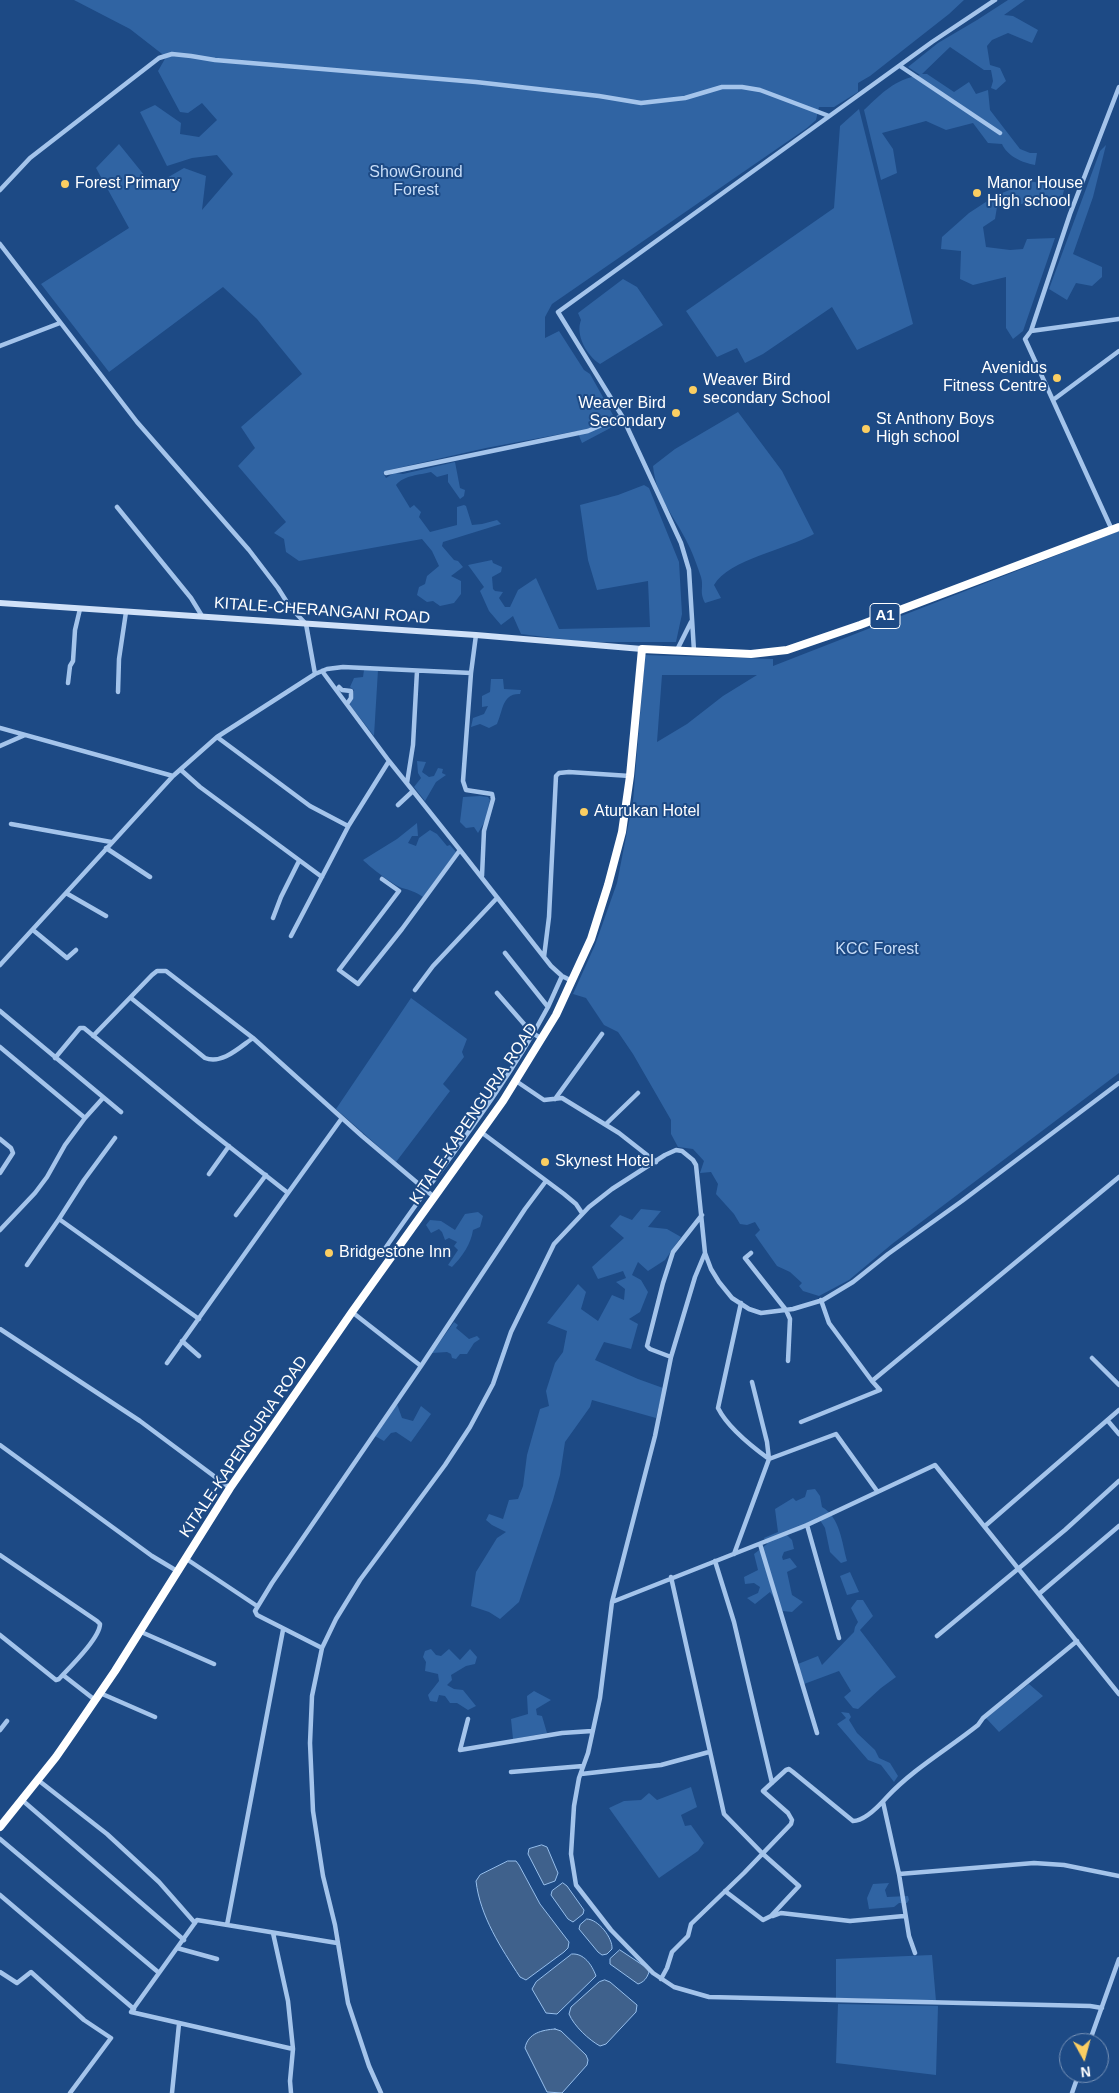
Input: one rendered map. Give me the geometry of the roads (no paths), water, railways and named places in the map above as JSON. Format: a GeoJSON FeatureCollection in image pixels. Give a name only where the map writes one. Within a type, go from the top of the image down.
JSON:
{"type":"FeatureCollection","features":[{"type":"Feature","properties":{"kind":"highway","name":"A1"},"geometry":{"type":"LineString","coordinates":[[642,649],[751,654],[786,650],[860,625],[1116,528]]}},
{"type":"Feature","properties":{"kind":"highway","name":"KITALE-KAPENGURIA ROAD"},"geometry":{"type":"LineString","coordinates":[[0,1827],[56,1757],[230,1488],[352,1312],[436,1198],[516,1081],[556,1016],[590,939],[608,885],[622,832],[630,776],[642,649]]}},
{"type":"Feature","properties":{"kind":"main road","name":"KITALE-CHERANGANI ROAD"},"geometry":{"type":"LineString","coordinates":[[0,604],[476,635],[642,649]]}},
{"type":"Feature","properties":{"kind":"street"},"geometry":{"type":"LineString","coordinates":[[694,651],[689,570],[681,543],[622,416],[558,312],[829,116],[995,0]]}},
{"type":"Feature","properties":{"kind":"street"},"geometry":{"type":"LineString","coordinates":[[0,190],[30,158],[159,58],[172,54],[215,60],[476,82],[599,96],[641,103],[685,98],[722,87],[742,87],[760,90],[829,116]]}},
{"type":"Feature","properties":{"kind":"street"},"geometry":{"type":"LineString","coordinates":[[900,66],[1000,133]]}},
{"type":"Feature","properties":{"kind":"street"},"geometry":{"type":"LineString","coordinates":[[1116,528],[1025,339],[1031,331],[1070,214],[1119,87]]}},
{"type":"Feature","properties":{"kind":"street"},"geometry":{"type":"LineString","coordinates":[[1113,103],[1119,105]]}},
{"type":"Feature","properties":{"kind":"street"},"geometry":{"type":"LineString","coordinates":[[0,244],[143,428],[249,550],[278,588],[290,608],[306,624],[315,674]]}},
{"type":"Feature","properties":{"kind":"street"},"geometry":{"type":"LineString","coordinates":[[1031,331],[1119,319]]}},
{"type":"Feature","properties":{"kind":"street"},"geometry":{"type":"LineString","coordinates":[[0,346],[60,323]]}},
{"type":"Feature","properties":{"kind":"street"},"geometry":{"type":"LineString","coordinates":[[1053,400],[1119,352]]}},
{"type":"Feature","properties":{"kind":"street"},"geometry":{"type":"LineString","coordinates":[[386,473],[588,431],[622,416]]}},
{"type":"Feature","properties":{"kind":"street"},"geometry":{"type":"LineString","coordinates":[[117,506],[191,598],[203,617]]}},
{"type":"Feature","properties":{"kind":"street"},"geometry":{"type":"LineString","coordinates":[[68,683],[70,666],[73,661],[75,630],[80,609]]}},
{"type":"Feature","properties":{"kind":"street"},"geometry":{"type":"LineString","coordinates":[[118,692],[119,659],[126,612]]}},
{"type":"Feature","properties":{"kind":"street"},"geometry":{"type":"LineString","coordinates":[[677,650],[692,621]]}},
{"type":"Feature","properties":{"kind":"street"},"geometry":{"type":"LineString","coordinates":[[476,635],[471,673],[464,786],[467,791],[492,794],[493,798],[484,831],[482,877]]}},
{"type":"Feature","properties":{"kind":"street"},"geometry":{"type":"LineString","coordinates":[[0,965],[173,776],[217,737],[315,674],[343,667],[471,673]]}},
{"type":"Feature","properties":{"kind":"street"},"geometry":{"type":"LineString","coordinates":[[322,671],[389,761],[544,957],[562,976],[572,981]]}},
{"type":"Feature","properties":{"kind":"street"},"geometry":{"type":"LineString","coordinates":[[408,783],[413,745],[418,671]]}},
{"type":"Feature","properties":{"kind":"street"},"geometry":{"type":"LineString","coordinates":[[339,687],[342,690],[351,692],[351,698],[347,704]]}},
{"type":"Feature","properties":{"kind":"street"},"geometry":{"type":"LineString","coordinates":[[0,728],[173,776]]}},
{"type":"Feature","properties":{"kind":"street"},"geometry":{"type":"LineString","coordinates":[[0,746],[25,735]]}},
{"type":"Feature","properties":{"kind":"street"},"geometry":{"type":"LineString","coordinates":[[217,737],[303,801],[348,826]]}},
{"type":"Feature","properties":{"kind":"street"},"geometry":{"type":"LineString","coordinates":[[291,936],[348,826],[389,761]]}},
{"type":"Feature","properties":{"kind":"street"},"geometry":{"type":"LineString","coordinates":[[180,770],[200,787],[322,877]]}},
{"type":"Feature","properties":{"kind":"street"},"geometry":{"type":"LineString","coordinates":[[544,957],[549,917],[556,776],[559,773],[569,772],[630,776]]}},
{"type":"Feature","properties":{"kind":"street"},"geometry":{"type":"LineString","coordinates":[[398,805],[413,791]]}},
{"type":"Feature","properties":{"kind":"street"},"geometry":{"type":"LineString","coordinates":[[11,824],[112,842]]}},
{"type":"Feature","properties":{"kind":"street"},"geometry":{"type":"LineString","coordinates":[[106,848],[150,878]]}},
{"type":"Feature","properties":{"kind":"street"},"geometry":{"type":"LineString","coordinates":[[382,879],[399,891],[339,970],[358,984],[402,929],[460,850]]}},
{"type":"Feature","properties":{"kind":"street"},"geometry":{"type":"LineString","coordinates":[[273,918],[299,860]]}},
{"type":"Feature","properties":{"kind":"street"},"geometry":{"type":"LineString","coordinates":[[66,893],[106,916]]}},
{"type":"Feature","properties":{"kind":"street"},"geometry":{"type":"LineString","coordinates":[[415,990],[433,966],[498,898]]}},
{"type":"Feature","properties":{"kind":"street"},"geometry":{"type":"LineString","coordinates":[[33,930],[67,958],[76,950]]}},
{"type":"Feature","properties":{"kind":"street"},"geometry":{"type":"LineString","coordinates":[[504,953],[548,1007]]}},
{"type":"Feature","properties":{"kind":"street"},"geometry":{"type":"LineString","coordinates":[[93,1036],[157,971],[166,971],[253,1038],[342,1118],[436,1198]]}},
{"type":"Feature","properties":{"kind":"street"},"geometry":{"type":"LineString","coordinates":[[382,1253],[492,1099],[534,1034],[562,976]]}},
{"type":"Feature","properties":{"kind":"street"},"geometry":{"type":"LineString","coordinates":[[497,993],[534,1034],[542,1040]]}},
{"type":"Feature","properties":{"kind":"street"},"geometry":{"type":"LineString","coordinates":[[131,998],[211,1061],[228,1056],[253,1038]]}},
{"type":"Feature","properties":{"kind":"street"},"geometry":{"type":"LineString","coordinates":[[0,1011],[121,1112]]}},
{"type":"Feature","properties":{"kind":"street"},"geometry":{"type":"LineString","coordinates":[[54,1058],[80,1028],[84,1028],[288,1193]]}},
{"type":"Feature","properties":{"kind":"street"},"geometry":{"type":"LineString","coordinates":[[554,1100],[602,1034]]}},
{"type":"Feature","properties":{"kind":"street"},"geometry":{"type":"LineString","coordinates":[[0,1047],[85,1118]]}},
{"type":"Feature","properties":{"kind":"street"},"geometry":{"type":"LineString","coordinates":[[516,1081],[540,1098],[548,1101],[562,1098],[606,1124],[656,1162]]}},
{"type":"Feature","properties":{"kind":"street"},"geometry":{"type":"LineString","coordinates":[[381,2093],[369,2066],[353,2020],[335,1925],[323,1876],[313,1811],[310,1743],[312,1696],[322,1648],[336,1619],[360,1580],[470,1428],[493,1384],[511,1332],[551,1251],[559,1239],[582,1213],[612,1189],[676,1150],[682,1151],[693,1160],[698,1180],[705,1253],[711,1269],[719,1282],[732,1298],[761,1313],[786,1310],[821,1300],[853,1282],[1119,1083]]}},
{"type":"Feature","properties":{"kind":"street"},"geometry":{"type":"LineString","coordinates":[[606,1124],[638,1094]]}},
{"type":"Feature","properties":{"kind":"street"},"geometry":{"type":"LineString","coordinates":[[0,1230],[35,1193],[47,1177],[65,1145],[103,1098]]}},
{"type":"Feature","properties":{"kind":"street"},"geometry":{"type":"LineString","coordinates":[[168,1363],[342,1118]]}},
{"type":"Feature","properties":{"kind":"street"},"geometry":{"type":"LineString","coordinates":[[481,1132],[576,1204],[582,1213]]}},
{"type":"Feature","properties":{"kind":"street"},"geometry":{"type":"LineString","coordinates":[[27,1265],[84,1180],[115,1138]]}},
{"type":"Feature","properties":{"kind":"street"},"geometry":{"type":"LineString","coordinates":[[0,1139],[11,1148],[13,1154],[0,1173]]}},
{"type":"Feature","properties":{"kind":"street"},"geometry":{"type":"LineString","coordinates":[[209,1174],[229,1146]]}},
{"type":"Feature","properties":{"kind":"street"},"geometry":{"type":"LineString","coordinates":[[236,1215],[266,1175]]}},
{"type":"Feature","properties":{"kind":"street"},"geometry":{"type":"LineString","coordinates":[[872,1381],[1119,1176]]}},
{"type":"Feature","properties":{"kind":"street"},"geometry":{"type":"LineString","coordinates":[[322,1648],[256,1615],[257,1606],[546,1180]]}},
{"type":"Feature","properties":{"kind":"street"},"geometry":{"type":"LineString","coordinates":[[671,1357],[650,1349],[648,1346],[662,1283],[673,1252],[702,1215]]}},
{"type":"Feature","properties":{"kind":"street"},"geometry":{"type":"LineString","coordinates":[[59,1219],[199,1319]]}},
{"type":"Feature","properties":{"kind":"street"},"geometry":{"type":"LineString","coordinates":[[705,1253],[695,1277],[671,1357],[655,1436],[612,1602],[600,1698],[588,1753],[578,1778],[571,1854],[576,1885],[611,1930],[653,1973],[681,1990],[709,1997],[1090,2006],[1102,2008]]}},
{"type":"Feature","properties":{"kind":"street"},"geometry":{"type":"LineString","coordinates":[[752,1253],[745,1258],[786,1310],[790,1319],[788,1361]]}},
{"type":"Feature","properties":{"kind":"street"},"geometry":{"type":"LineString","coordinates":[[801,1422],[880,1390],[828,1323],[821,1300]]}},
{"type":"Feature","properties":{"kind":"street"},"geometry":{"type":"LineString","coordinates":[[741,1303],[718,1408],[723,1416],[747,1441],[769,1459]]}},
{"type":"Feature","properties":{"kind":"street"},"geometry":{"type":"LineString","coordinates":[[352,1312],[421,1366]]}},
{"type":"Feature","properties":{"kind":"street"},"geometry":{"type":"LineString","coordinates":[[0,1329],[140,1421],[230,1488]]}},
{"type":"Feature","properties":{"kind":"street"},"geometry":{"type":"LineString","coordinates":[[182,1341],[199,1356]]}},
{"type":"Feature","properties":{"kind":"street"},"geometry":{"type":"LineString","coordinates":[[1092,1358],[1119,1385]]}},
{"type":"Feature","properties":{"kind":"street"},"geometry":{"type":"LineString","coordinates":[[734,1554],[769,1459],[767,1442],[752,1382]]}},
{"type":"Feature","properties":{"kind":"street"},"geometry":{"type":"LineString","coordinates":[[985,1526],[1119,1410]]}},
{"type":"Feature","properties":{"kind":"street"},"geometry":{"type":"LineString","coordinates":[[1108,1421],[1119,1434]]}},
{"type":"Feature","properties":{"kind":"street"},"geometry":{"type":"LineString","coordinates":[[769,1459],[836,1434],[877,1491]]}},
{"type":"Feature","properties":{"kind":"street"},"geometry":{"type":"LineString","coordinates":[[0,1445],[152,1556],[177,1571]]}},
{"type":"Feature","properties":{"kind":"street"},"geometry":{"type":"LineString","coordinates":[[612,1602],[671,1577],[807,1525],[935,1465],[1040,1593],[1119,1694]]}},
{"type":"Feature","properties":{"kind":"street"},"geometry":{"type":"LineString","coordinates":[[937,1636],[1119,1481]]}},
{"type":"Feature","properties":{"kind":"street"},"geometry":{"type":"LineString","coordinates":[[807,1525],[839,1638]]}},
{"type":"Feature","properties":{"kind":"street"},"geometry":{"type":"LineString","coordinates":[[1040,1593],[1119,1526]]}},
{"type":"Feature","properties":{"kind":"street"},"geometry":{"type":"LineString","coordinates":[[760,1544],[817,1733]]}},
{"type":"Feature","properties":{"kind":"street"},"geometry":{"type":"LineString","coordinates":[[0,1555],[100,1624],[100,1628],[89,1645],[59,1679],[54,1679],[0,1635]]}},
{"type":"Feature","properties":{"kind":"street"},"geometry":{"type":"LineString","coordinates":[[185,1558],[257,1606]]}},
{"type":"Feature","properties":{"kind":"street"},"geometry":{"type":"LineString","coordinates":[[715,1561],[734,1622],[772,1782]]}},
{"type":"Feature","properties":{"kind":"street"},"geometry":{"type":"LineString","coordinates":[[671,1577],[703,1713],[709,1752],[724,1814],[763,1854],[799,1886],[772,1916]]}},
{"type":"Feature","properties":{"kind":"street"},"geometry":{"type":"LineString","coordinates":[[227,1925],[284,1630]]}},
{"type":"Feature","properties":{"kind":"street"},"geometry":{"type":"LineString","coordinates":[[139,1631],[214,1664]]}},
{"type":"Feature","properties":{"kind":"street"},"geometry":{"type":"LineString","coordinates":[[661,1979],[672,1952],[688,1936],[691,1924],[763,1854],[792,1822],[788,1813],[763,1791],[772,1782],[789,1769],[853,1821],[857,1821],[883,1802],[901,1782],[974,1728],[982,1718],[1077,1642]]}},
{"type":"Feature","properties":{"kind":"street"},"geometry":{"type":"LineString","coordinates":[[63,1675],[97,1696],[155,1717]]}},
{"type":"Feature","properties":{"kind":"street"},"geometry":{"type":"LineString","coordinates":[[468,1719],[460,1750],[562,1733],[592,1731]]}},
{"type":"Feature","properties":{"kind":"street"},"geometry":{"type":"LineString","coordinates":[[0,1730],[7,1720]]}},
{"type":"Feature","properties":{"kind":"street"},"geometry":{"type":"LineString","coordinates":[[581,1774],[661,1765],[709,1752]]}},
{"type":"Feature","properties":{"kind":"street"},"geometry":{"type":"LineString","coordinates":[[511,1772],[583,1766]]}},
{"type":"Feature","properties":{"kind":"street"},"geometry":{"type":"LineString","coordinates":[[38,1780],[107,1834],[160,1882],[195,1923]]}},
{"type":"Feature","properties":{"kind":"street"},"geometry":{"type":"LineString","coordinates":[[22,1800],[184,1940]]}},
{"type":"Feature","properties":{"kind":"street"},"geometry":{"type":"LineString","coordinates":[[883,1802],[899,1874],[904,1916],[915,1953]]}},
{"type":"Feature","properties":{"kind":"street"},"geometry":{"type":"LineString","coordinates":[[0,1839],[158,1972]]}},
{"type":"Feature","properties":{"kind":"street"},"geometry":{"type":"LineString","coordinates":[[899,1874],[1034,1862],[1064,1865],[1119,1876]]}},
{"type":"Feature","properties":{"kind":"street"},"geometry":{"type":"LineString","coordinates":[[725,1891],[763,1920],[781,1913],[850,1921],[904,1916]]}},
{"type":"Feature","properties":{"kind":"street"},"geometry":{"type":"LineString","coordinates":[[0,1895],[134,2009]]}},
{"type":"Feature","properties":{"kind":"street"},"geometry":{"type":"LineString","coordinates":[[293,2049],[131,2012],[158,1972],[184,1940],[196,1920],[337,1943]]}},
{"type":"Feature","properties":{"kind":"street"},"geometry":{"type":"LineString","coordinates":[[272,1933],[288,2002],[293,2049],[290,2081],[291,2093]]}},
{"type":"Feature","properties":{"kind":"street"},"geometry":{"type":"LineString","coordinates":[[177,1948],[217,1959]]}},
{"type":"Feature","properties":{"kind":"street"},"geometry":{"type":"LineString","coordinates":[[1093,2033],[1119,1959]]}},
{"type":"Feature","properties":{"kind":"street"},"geometry":{"type":"LineString","coordinates":[[0,1972],[16,1983],[31,1972],[84,2020],[111,2038],[70,2093]]}},
{"type":"Feature","properties":{"kind":"street"},"geometry":{"type":"LineString","coordinates":[[172,2093],[180,2024]]}},
{"type":"Feature","properties":{"kind":"place","name":"Forest Primary"},"geometry":{"type":"Point","coordinates":[65,184]}},
{"type":"Feature","properties":{"kind":"place","name":"Manor House High school"},"geometry":{"type":"Point","coordinates":[977,193]}},
{"type":"Feature","properties":{"kind":"place","name":"Avenidus Fitness Centre"},"geometry":{"type":"Point","coordinates":[1057,378]}},
{"type":"Feature","properties":{"kind":"place","name":"Weaver Bird secondary School"},"geometry":{"type":"Point","coordinates":[693,390]}},
{"type":"Feature","properties":{"kind":"place","name":"Weaver Bird Secondary"},"geometry":{"type":"Point","coordinates":[676,413]}},
{"type":"Feature","properties":{"kind":"place","name":"St Anthony Boys High school"},"geometry":{"type":"Point","coordinates":[866,429]}},
{"type":"Feature","properties":{"kind":"place","name":"Aturukan Hotel"},"geometry":{"type":"Point","coordinates":[584,812]}},
{"type":"Feature","properties":{"kind":"place","name":"Skynest Hotel"},"geometry":{"type":"Point","coordinates":[545,1162]}},
{"type":"Feature","properties":{"kind":"place","name":"Bridgestone Inn"},"geometry":{"type":"Point","coordinates":[329,1253]}},
{"type":"Feature","properties":{"kind":"park label","name":"ShowGround Forest"},"geometry":{"type":"Point","coordinates":[416,182]}},
{"type":"Feature","properties":{"kind":"park label","name":"KCC Forest"},"geometry":{"type":"Point","coordinates":[877,950]}}]}
